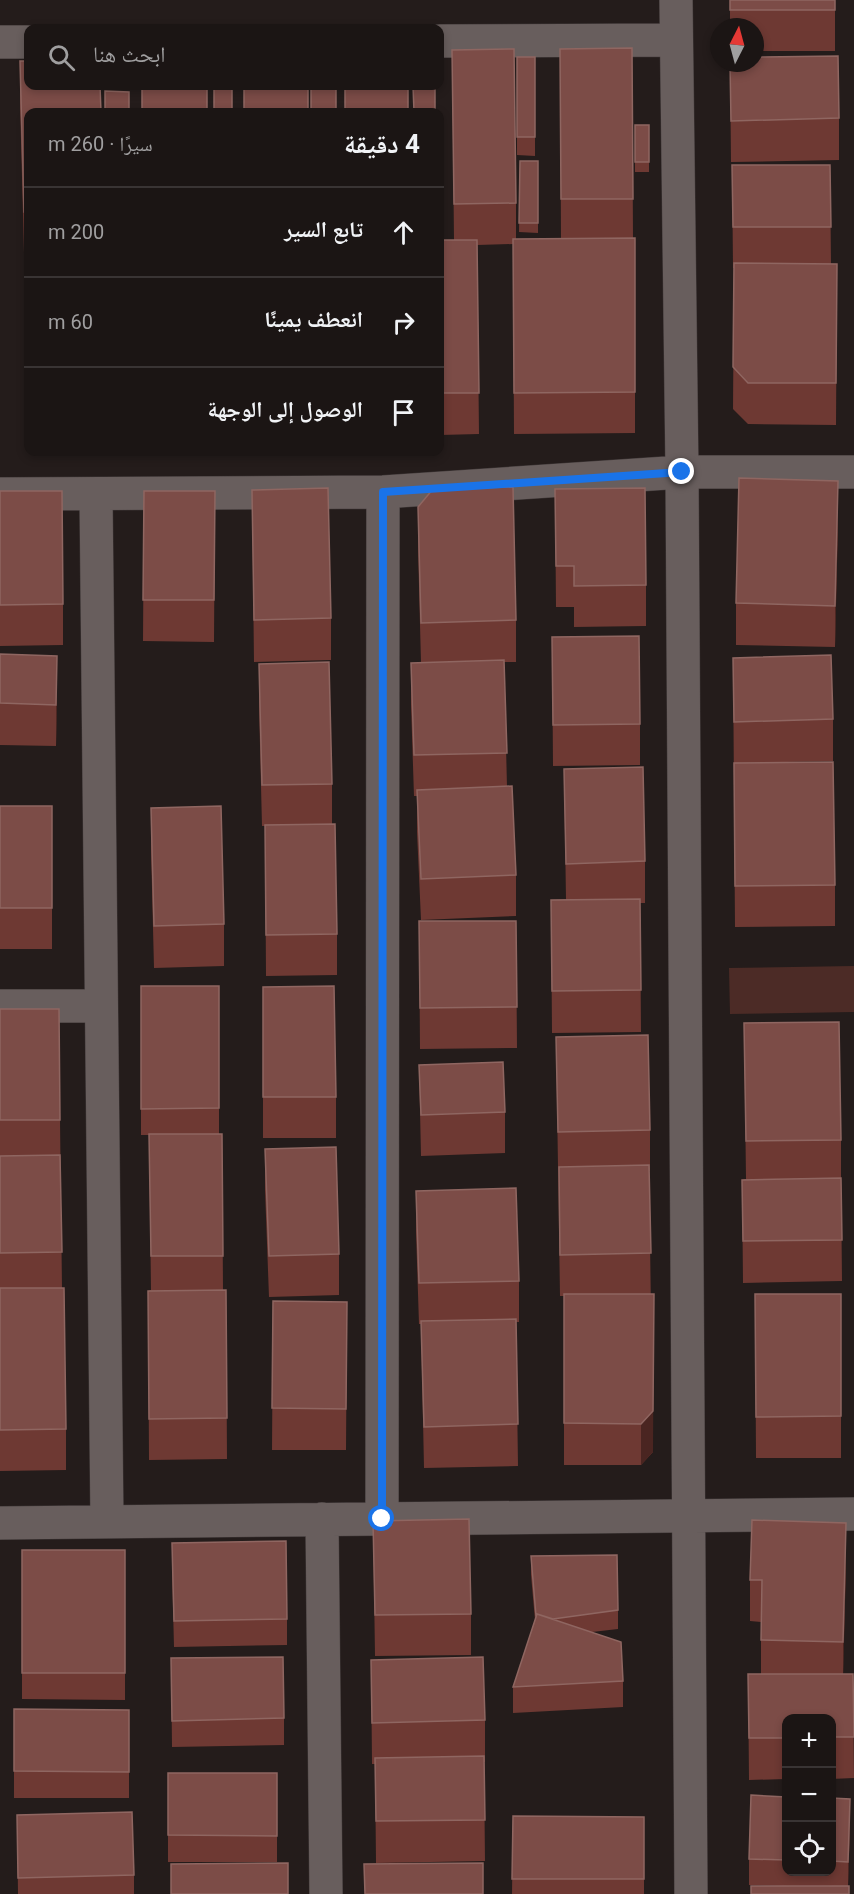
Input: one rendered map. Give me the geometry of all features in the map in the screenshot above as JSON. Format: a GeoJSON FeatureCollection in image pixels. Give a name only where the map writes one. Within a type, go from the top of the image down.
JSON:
{"type":"FeatureCollection","features":[{"type":"Feature","properties":{"kind":"street"},"geometry":{"type":"LineString","coordinates":[[676,0],[682,472],[691,1894]]}},
{"type":"Feature","properties":{"kind":"street"},"geometry":{"type":"LineString","coordinates":[[444,41],[676,40]]}},
{"type":"Feature","properties":{"kind":"street"},"geometry":{"type":"LineString","coordinates":[[0,42],[24,42]]}},
{"type":"Feature","properties":{"kind":"street"},"geometry":{"type":"LineString","coordinates":[[0,494],[383,492],[682,472],[854,472]]}},
{"type":"Feature","properties":{"kind":"street"},"geometry":{"type":"LineString","coordinates":[[382,1519],[383,492]]}},
{"type":"Feature","properties":{"kind":"street"},"geometry":{"type":"LineString","coordinates":[[96,494],[107,1522]]}},
{"type":"Feature","properties":{"kind":"street"},"geometry":{"type":"LineString","coordinates":[[0,1006],[101,1006]]}},
{"type":"Feature","properties":{"kind":"street"},"geometry":{"type":"LineString","coordinates":[[0,1523],[854,1514]]}},
{"type":"Feature","properties":{"kind":"street"},"geometry":{"type":"LineString","coordinates":[[322,1520],[326,1894]]}},
{"type":"Feature","properties":{"kind":"shaded area"},"geometry":{"type":"Polygon","coordinates":[[[854,966],[854,1012],[730,1014],[729,968],[854,966]]]}},
{"type":"Feature","properties":{"kind":"building"},"geometry":{"type":"Polygon","coordinates":[[[730,0],[835,0],[835,10],[730,10],[730,0]]]}},
{"type":"Feature","properties":{"kind":"building"},"geometry":{"type":"Polygon","coordinates":[[[632,48],[633,199],[561,199],[560,49],[632,48]]]}},
{"type":"Feature","properties":{"kind":"building"},"geometry":{"type":"Polygon","coordinates":[[[514,49],[516,203],[454,204],[452,50],[514,49]]]}},
{"type":"Feature","properties":{"kind":"building"},"geometry":{"type":"Polygon","coordinates":[[[838,56],[839,118],[731,121],[730,72],[764,72],[764,57],[838,56]]]}},
{"type":"Feature","properties":{"kind":"building"},"geometry":{"type":"Polygon","coordinates":[[[517,57],[535,57],[535,137],[517,137],[517,57]]]}},
{"type":"Feature","properties":{"kind":"building"},"geometry":{"type":"Polygon","coordinates":[[[20,61],[24,61],[24,90],[100,90],[101,108],[24,108],[24,212],[20,61]]]}},
{"type":"Feature","properties":{"kind":"building"},"geometry":{"type":"Polygon","coordinates":[[[142,90],[207,90],[207,108],[142,108],[142,90]]]}},
{"type":"Feature","properties":{"kind":"building"},"geometry":{"type":"Polygon","coordinates":[[[214,90],[232,90],[232,108],[214,108],[214,90]]]}},
{"type":"Feature","properties":{"kind":"building"},"geometry":{"type":"Polygon","coordinates":[[[244,90],[308,90],[308,108],[244,108],[244,90]]]}},
{"type":"Feature","properties":{"kind":"building"},"geometry":{"type":"Polygon","coordinates":[[[311,90],[336,90],[336,108],[311,108],[311,90]]]}},
{"type":"Feature","properties":{"kind":"building"},"geometry":{"type":"Polygon","coordinates":[[[345,90],[408,90],[408,108],[345,108],[345,90]]]}},
{"type":"Feature","properties":{"kind":"building"},"geometry":{"type":"Polygon","coordinates":[[[413,90],[435,90],[435,108],[414,108],[413,90]]]}},
{"type":"Feature","properties":{"kind":"building"},"geometry":{"type":"Polygon","coordinates":[[[105,91],[129,92],[129,108],[105,108],[105,91]]]}},
{"type":"Feature","properties":{"kind":"building"},"geometry":{"type":"Polygon","coordinates":[[[635,125],[649,125],[649,162],[635,162],[635,125]]]}},
{"type":"Feature","properties":{"kind":"building"},"geometry":{"type":"Polygon","coordinates":[[[520,161],[538,161],[538,223],[519,223],[520,161]]]}},
{"type":"Feature","properties":{"kind":"building"},"geometry":{"type":"Polygon","coordinates":[[[732,165],[830,165],[831,227],[733,227],[732,165]]]}},
{"type":"Feature","properties":{"kind":"building"},"geometry":{"type":"Polygon","coordinates":[[[635,238],[635,392],[514,393],[513,239],[635,238]]]}},
{"type":"Feature","properties":{"kind":"building"},"geometry":{"type":"Polygon","coordinates":[[[444,240],[477,240],[479,393],[444,393],[444,240]]]}},
{"type":"Feature","properties":{"kind":"building"},"geometry":{"type":"Polygon","coordinates":[[[734,263],[837,264],[836,383],[748,383],[733,367],[734,263]]]}},
{"type":"Feature","properties":{"kind":"building"},"geometry":{"type":"Polygon","coordinates":[[[739,478],[838,481],[835,606],[736,603],[739,478]]]}},
{"type":"Feature","properties":{"kind":"building"},"geometry":{"type":"Polygon","coordinates":[[[513,487],[516,620],[421,623],[418,507],[433,489],[513,487]]]}},
{"type":"Feature","properties":{"kind":"building"},"geometry":{"type":"Polygon","coordinates":[[[328,488],[331,618],[254,620],[252,490],[328,488]]]}},
{"type":"Feature","properties":{"kind":"building"},"geometry":{"type":"Polygon","coordinates":[[[645,488],[646,585],[574,586],[574,566],[556,566],[555,489],[645,488]]]}},
{"type":"Feature","properties":{"kind":"building"},"geometry":{"type":"Polygon","coordinates":[[[0,491],[62,491],[63,604],[0,605],[0,491]]]}},
{"type":"Feature","properties":{"kind":"building"},"geometry":{"type":"Polygon","coordinates":[[[144,491],[215,491],[214,600],[143,600],[144,491]]]}},
{"type":"Feature","properties":{"kind":"building"},"geometry":{"type":"Polygon","coordinates":[[[639,636],[640,724],[553,725],[552,637],[639,636]]]}},
{"type":"Feature","properties":{"kind":"building"},"geometry":{"type":"Polygon","coordinates":[[[0,654],[57,656],[56,705],[0,703],[0,654]]]}},
{"type":"Feature","properties":{"kind":"building"},"geometry":{"type":"Polygon","coordinates":[[[831,655],[833,719],[734,722],[733,658],[831,655]]]}},
{"type":"Feature","properties":{"kind":"building"},"geometry":{"type":"Polygon","coordinates":[[[504,660],[507,753],[414,755],[411,663],[504,660]]]}},
{"type":"Feature","properties":{"kind":"building"},"geometry":{"type":"Polygon","coordinates":[[[329,662],[332,784],[262,785],[259,664],[329,662]]]}},
{"type":"Feature","properties":{"kind":"building"},"geometry":{"type":"Polygon","coordinates":[[[833,762],[835,885],[735,886],[734,763],[833,762]]]}},
{"type":"Feature","properties":{"kind":"building"},"geometry":{"type":"Polygon","coordinates":[[[643,767],[645,861],[566,864],[564,769],[643,767]]]}},
{"type":"Feature","properties":{"kind":"building"},"geometry":{"type":"Polygon","coordinates":[[[512,786],[516,875],[421,879],[417,790],[512,786]]]}},
{"type":"Feature","properties":{"kind":"building"},"geometry":{"type":"Polygon","coordinates":[[[0,806],[52,806],[52,908],[0,908],[0,806]]]}},
{"type":"Feature","properties":{"kind":"building"},"geometry":{"type":"Polygon","coordinates":[[[221,806],[224,924],[154,926],[151,808],[221,806]]]}},
{"type":"Feature","properties":{"kind":"building"},"geometry":{"type":"Polygon","coordinates":[[[335,824],[337,934],[266,935],[265,825],[335,824]]]}},
{"type":"Feature","properties":{"kind":"building"},"geometry":{"type":"Polygon","coordinates":[[[640,899],[641,990],[552,991],[551,900],[640,899]]]}},
{"type":"Feature","properties":{"kind":"building"},"geometry":{"type":"Polygon","coordinates":[[[419,921],[516,921],[517,1007],[420,1008],[419,921]]]}},
{"type":"Feature","properties":{"kind":"building"},"geometry":{"type":"Polygon","coordinates":[[[141,986],[219,986],[219,1108],[141,1109],[141,986]]]}},
{"type":"Feature","properties":{"kind":"building"},"geometry":{"type":"Polygon","coordinates":[[[334,986],[336,1097],[263,1097],[263,987],[334,986]]]}},
{"type":"Feature","properties":{"kind":"building"},"geometry":{"type":"Polygon","coordinates":[[[0,1009],[59,1009],[60,1120],[0,1120],[0,1009]]]}},
{"type":"Feature","properties":{"kind":"building"},"geometry":{"type":"Polygon","coordinates":[[[839,1022],[841,1140],[746,1141],[744,1023],[839,1022]]]}},
{"type":"Feature","properties":{"kind":"building"},"geometry":{"type":"Polygon","coordinates":[[[648,1035],[650,1130],[558,1132],[556,1037],[648,1035]]]}},
{"type":"Feature","properties":{"kind":"building"},"geometry":{"type":"Polygon","coordinates":[[[503,1062],[505,1112],[421,1115],[419,1065],[503,1062]]]}},
{"type":"Feature","properties":{"kind":"building"},"geometry":{"type":"Polygon","coordinates":[[[149,1134],[222,1134],[223,1256],[151,1256],[149,1134]]]}},
{"type":"Feature","properties":{"kind":"building"},"geometry":{"type":"Polygon","coordinates":[[[336,1147],[339,1254],[269,1256],[265,1149],[336,1147]]]}},
{"type":"Feature","properties":{"kind":"building"},"geometry":{"type":"Polygon","coordinates":[[[60,1155],[62,1252],[0,1253],[0,1156],[60,1155]]]}},
{"type":"Feature","properties":{"kind":"building"},"geometry":{"type":"Polygon","coordinates":[[[649,1165],[651,1253],[560,1255],[559,1167],[649,1165]]]}},
{"type":"Feature","properties":{"kind":"building"},"geometry":{"type":"Polygon","coordinates":[[[841,1178],[842,1240],[743,1241],[742,1180],[841,1178]]]}},
{"type":"Feature","properties":{"kind":"building"},"geometry":{"type":"Polygon","coordinates":[[[516,1188],[519,1281],[419,1283],[416,1191],[516,1188]]]}},
{"type":"Feature","properties":{"kind":"building"},"geometry":{"type":"Polygon","coordinates":[[[0,1288],[64,1288],[66,1429],[0,1430],[0,1288]]]}},
{"type":"Feature","properties":{"kind":"building"},"geometry":{"type":"Polygon","coordinates":[[[226,1290],[227,1418],[149,1419],[148,1291],[226,1290]]]}},
{"type":"Feature","properties":{"kind":"building"},"geometry":{"type":"Polygon","coordinates":[[[564,1294],[654,1294],[653,1411],[641,1424],[564,1423],[564,1294]]]}},
{"type":"Feature","properties":{"kind":"building"},"geometry":{"type":"Polygon","coordinates":[[[755,1294],[841,1294],[841,1416],[756,1417],[755,1294]]]}},
{"type":"Feature","properties":{"kind":"building"},"geometry":{"type":"Polygon","coordinates":[[[273,1301],[347,1302],[346,1409],[272,1408],[273,1301]]]}},
{"type":"Feature","properties":{"kind":"building"},"geometry":{"type":"Polygon","coordinates":[[[516,1319],[518,1424],[424,1427],[421,1321],[516,1319]]]}},
{"type":"Feature","properties":{"kind":"building"},"geometry":{"type":"Polygon","coordinates":[[[469,1519],[471,1614],[375,1615],[373,1521],[469,1519]]]}},
{"type":"Feature","properties":{"kind":"building"},"geometry":{"type":"Polygon","coordinates":[[[752,1520],[846,1523],[843,1642],[761,1640],[762,1580],[750,1580],[752,1520]]]}},
{"type":"Feature","properties":{"kind":"building"},"geometry":{"type":"Polygon","coordinates":[[[286,1541],[287,1619],[174,1621],[172,1543],[286,1541]]]}},
{"type":"Feature","properties":{"kind":"building"},"geometry":{"type":"Polygon","coordinates":[[[22,1550],[125,1550],[125,1673],[22,1673],[22,1550]]]}},
{"type":"Feature","properties":{"kind":"building"},"geometry":{"type":"Polygon","coordinates":[[[617,1555],[618,1610],[553,1619],[537,1614],[536,1616],[531,1556],[617,1555]]]}},
{"type":"Feature","properties":{"kind":"building"},"geometry":{"type":"Polygon","coordinates":[[[537,1614],[621,1642],[623,1681],[513,1687],[537,1614]]]}},
{"type":"Feature","properties":{"kind":"building"},"geometry":{"type":"Polygon","coordinates":[[[283,1657],[284,1718],[172,1721],[171,1658],[283,1657]]]}},
{"type":"Feature","properties":{"kind":"building"},"geometry":{"type":"Polygon","coordinates":[[[483,1657],[485,1720],[372,1723],[371,1660],[483,1657]]]}},
{"type":"Feature","properties":{"kind":"building"},"geometry":{"type":"Polygon","coordinates":[[[748,1674],[853,1674],[854,1737],[836,1737],[836,1714],[782,1714],[782,1738],[749,1738],[748,1674]]]}},
{"type":"Feature","properties":{"kind":"building"},"geometry":{"type":"Polygon","coordinates":[[[14,1709],[129,1710],[129,1772],[14,1771],[14,1709]]]}},
{"type":"Feature","properties":{"kind":"building"},"geometry":{"type":"Polygon","coordinates":[[[484,1756],[485,1820],[376,1821],[375,1758],[484,1756]]]}},
{"type":"Feature","properties":{"kind":"building"},"geometry":{"type":"Polygon","coordinates":[[[168,1773],[277,1773],[277,1836],[168,1835],[168,1773]]]}},
{"type":"Feature","properties":{"kind":"building"},"geometry":{"type":"Polygon","coordinates":[[[751,1795],[782,1797],[782,1860],[749,1859],[751,1795]]]}},
{"type":"Feature","properties":{"kind":"building"},"geometry":{"type":"Polygon","coordinates":[[[836,1798],[850,1799],[848,1862],[836,1861],[836,1798]]]}},
{"type":"Feature","properties":{"kind":"building"},"geometry":{"type":"Polygon","coordinates":[[[132,1812],[134,1875],[18,1878],[17,1815],[132,1812]]]}},
{"type":"Feature","properties":{"kind":"building"},"geometry":{"type":"Polygon","coordinates":[[[513,1816],[644,1817],[644,1879],[512,1879],[513,1816]]]}},
{"type":"Feature","properties":{"kind":"building"},"geometry":{"type":"Polygon","coordinates":[[[288,1863],[288,1894],[171,1894],[171,1864],[288,1863]]]}},
{"type":"Feature","properties":{"kind":"building"},"geometry":{"type":"Polygon","coordinates":[[[483,1863],[483,1894],[365,1894],[364,1864],[483,1863]]]}},
{"type":"Feature","properties":{"kind":"building"},"geometry":{"type":"Polygon","coordinates":[[[751,1886],[849,1886],[849,1894],[751,1894],[751,1886]]]}},
{"type":"Feature","properties":{"kind":"route"},"geometry":{"type":"LineString","coordinates":[[382,1519],[383,492],[682,472]]}}]}
